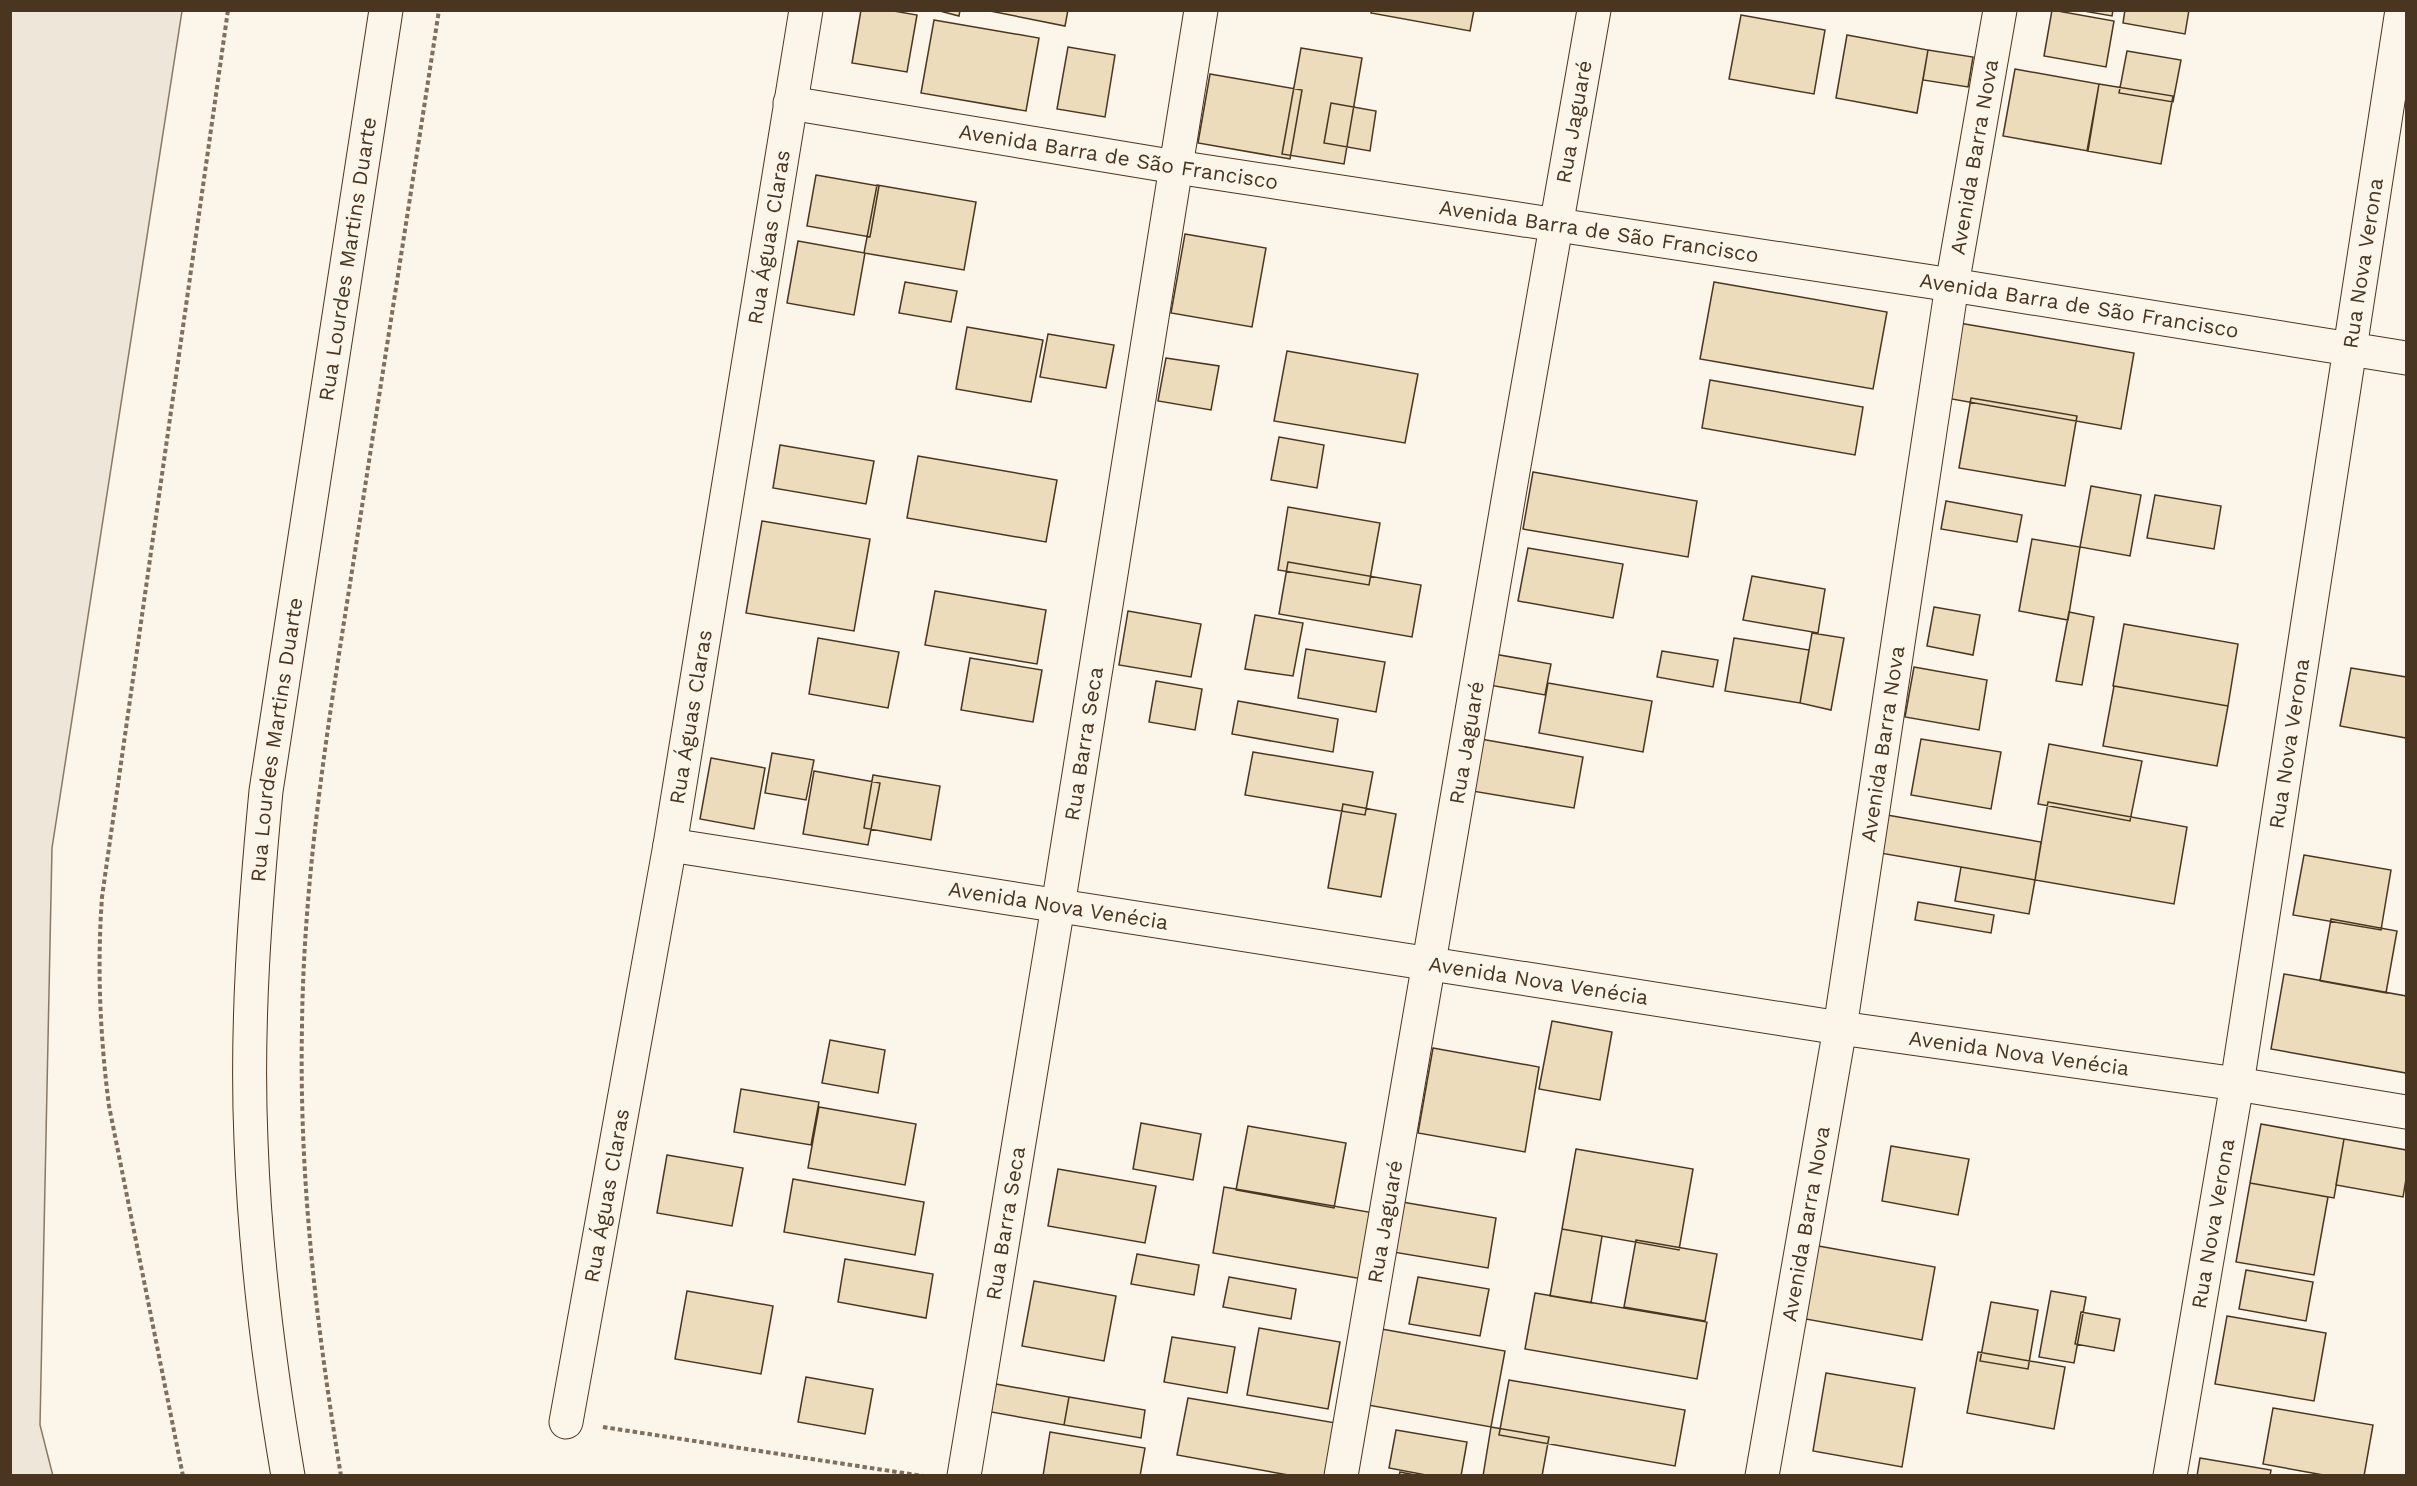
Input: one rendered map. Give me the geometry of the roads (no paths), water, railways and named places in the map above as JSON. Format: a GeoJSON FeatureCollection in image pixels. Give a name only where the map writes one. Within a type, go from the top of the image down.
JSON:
{"type":"FeatureCollection","features":[{"type":"Feature","properties":{"kind":"street","name":"Rua Lourdes Martins Duarte"},"geometry":{"type":"LineString","coordinates":[[288,1476],[271,1373],[258,1257],[250,1140],[250,1024],[255,907],[266,791],[386,10]]}},
{"type":"Feature","properties":{"kind":"street","name":"Rua Águas Claras"},"geometry":{"type":"LineString","coordinates":[[566,1422],[670,845],[806,10]]}},
{"type":"Feature","properties":{"kind":"street","name":"Rua Barra Seca"},"geometry":{"type":"LineString","coordinates":[[964,1476],[1058,906],[1201,10]]}},
{"type":"Feature","properties":{"kind":"street","name":"Rua Jaguaré"},"geometry":{"type":"LineString","coordinates":[[1341,1476],[1594,10]]}},
{"type":"Feature","properties":{"kind":"street","name":"Avenida Barra Nova"},"geometry":{"type":"LineString","coordinates":[[1762,1476],[1840,1028],[1952,285],[2000,10]]}},
{"type":"Feature","properties":{"kind":"street","name":"Rua Nova Verona"},"geometry":{"type":"LineString","coordinates":[[2170,1476],[2237,1084],[2402,10]]}},
{"type":"Feature","properties":{"kind":"street","name":"Avenida Barra de São Francisco"},"geometry":{"type":"LineString","coordinates":[[790,103],[1176,167],[1952,285],[2406,358]]}},
{"type":"Feature","properties":{"kind":"street","name":"Avenida Nova Venécia"},"geometry":{"type":"LineString","coordinates":[[670,845],[1840,1028],[2237,1084],[2406,1112]]}}]}
